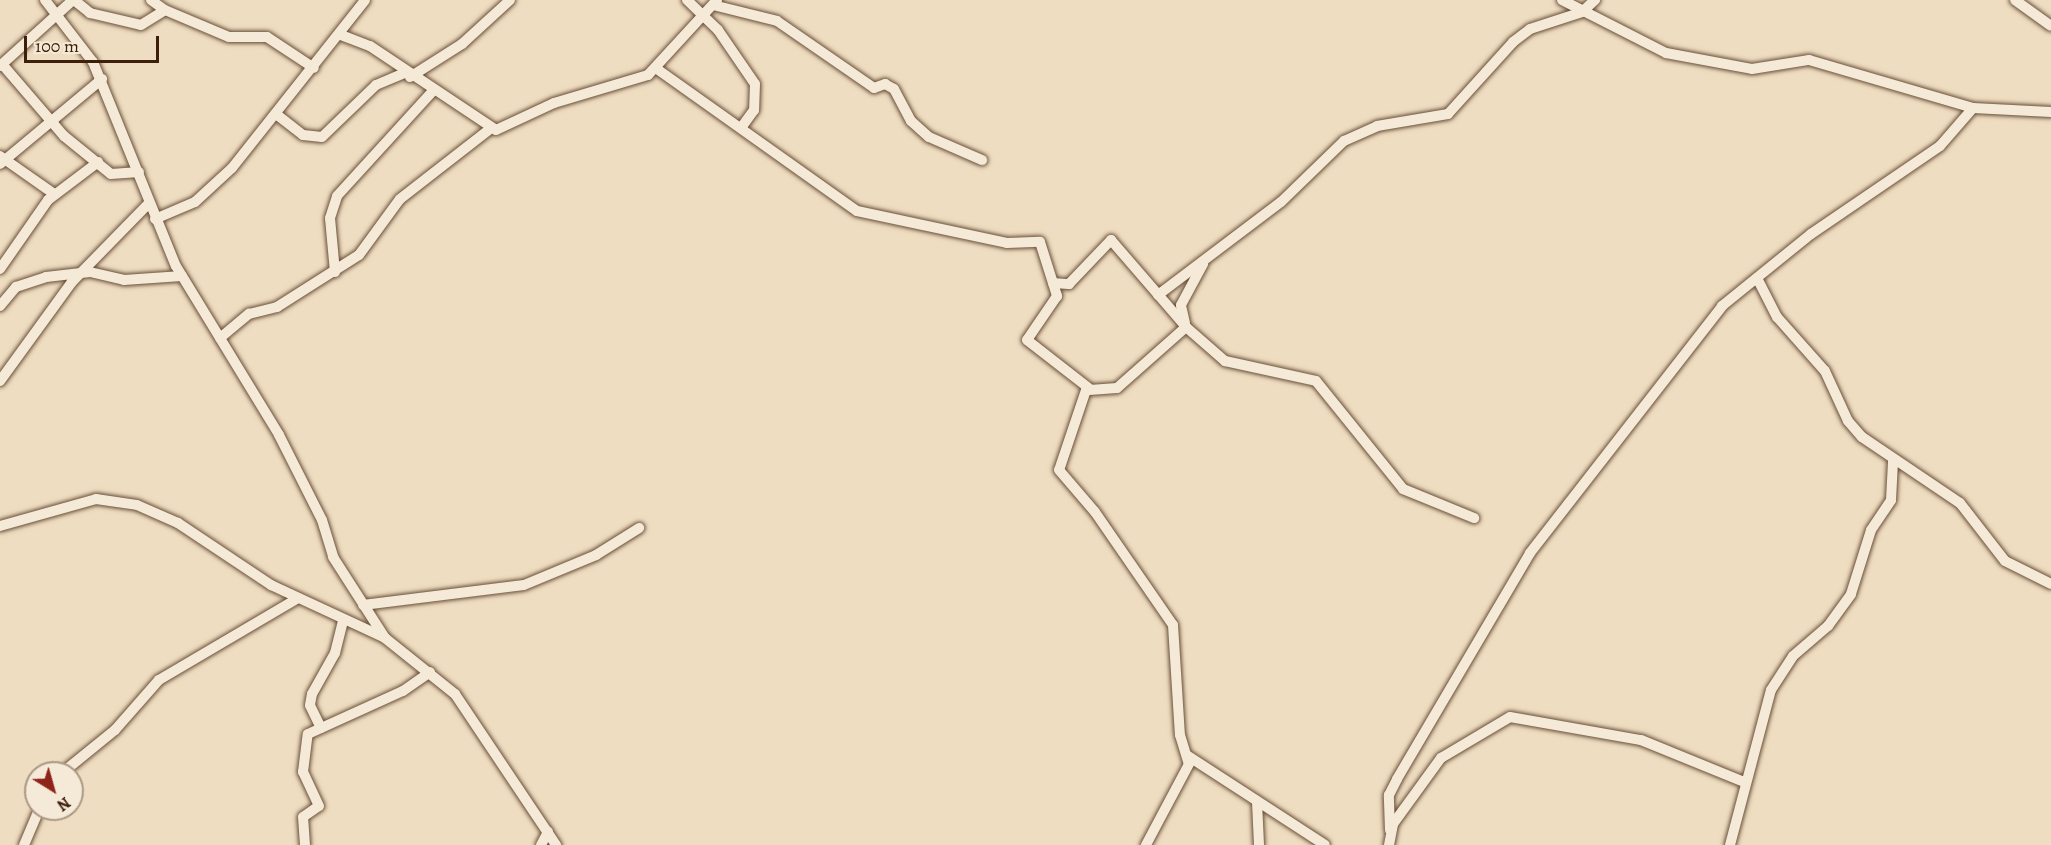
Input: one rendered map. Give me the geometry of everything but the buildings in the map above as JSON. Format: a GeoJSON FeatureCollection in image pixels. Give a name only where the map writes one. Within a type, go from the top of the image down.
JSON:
{"type":"FeatureCollection","features":[{"type":"Feature","properties":{"kind":"street"},"geometry":{"type":"LineString","coordinates":[[45,0],[102,79],[155,219],[182,276],[279,435],[322,520],[333,557],[385,638]]}},
{"type":"Feature","properties":{"kind":"street"},"geometry":{"type":"LineString","coordinates":[[139,172],[111,174],[50,120],[1,65],[73,0],[90,13],[141,25],[165,10]]}},
{"type":"Feature","properties":{"kind":"street"},"geometry":{"type":"LineString","coordinates":[[151,0],[165,10],[229,37],[267,37],[314,68]]}},
{"type":"Feature","properties":{"kind":"street"},"geometry":{"type":"LineString","coordinates":[[155,219],[179,212],[217,184],[341,35],[365,0]]}},
{"type":"Feature","properties":{"kind":"street"},"geometry":{"type":"LineString","coordinates":[[276,114],[303,135],[322,137],[376,85],[407,75],[462,44],[510,0]]}},
{"type":"Feature","properties":{"kind":"street"},"geometry":{"type":"LineString","coordinates":[[687,0],[704,14],[755,84],[754,110],[741,128]]}},
{"type":"Feature","properties":{"kind":"street"},"geometry":{"type":"LineString","coordinates":[[1562,0],[1666,53],[1752,69],[1809,60],[1972,108],[2051,112]]}},
{"type":"Feature","properties":{"kind":"street"},"geometry":{"type":"LineString","coordinates":[[1158,295],[1281,202],[1344,141],[1377,126],[1448,114],[1513,42],[1530,29],[1582,12],[1595,0]]}},
{"type":"Feature","properties":{"kind":"street"},"geometry":{"type":"LineString","coordinates":[[2015,0],[2051,26]]}},
{"type":"Feature","properties":{"kind":"street"},"geometry":{"type":"LineString","coordinates":[[341,35],[370,46],[407,75],[490,129],[503,129],[554,103],[603,93],[657,69],[715,3],[777,21],[874,88],[885,84],[894,89],[911,121],[929,136],[982,160]]}},
{"type":"Feature","properties":{"kind":"street"},"geometry":{"type":"LineString","coordinates":[[657,69],[857,211],[1006,243],[1037,240],[1053,283],[1056,299],[1027,340],[1090,389],[1117,388],[1185,325]]}},
{"type":"Feature","properties":{"kind":"street"},"geometry":{"type":"LineString","coordinates":[[54,194],[1,160],[102,79]]}},
{"type":"Feature","properties":{"kind":"street"},"geometry":{"type":"LineString","coordinates":[[335,272],[330,218],[337,196],[432,92]]}},
{"type":"Feature","properties":{"kind":"street"},"geometry":{"type":"LineString","coordinates":[[1389,845],[1389,795],[1530,553],[1722,306],[1757,278],[1940,146],[1972,108]]}},
{"type":"Feature","properties":{"kind":"street"},"geometry":{"type":"LineString","coordinates":[[220,338],[249,314],[278,307],[335,272],[374,241],[400,199],[490,129]]}},
{"type":"Feature","properties":{"kind":"street"},"geometry":{"type":"LineString","coordinates":[[0,269],[54,194],[98,162]]}},
{"type":"Feature","properties":{"kind":"street"},"geometry":{"type":"LineString","coordinates":[[0,381],[83,273],[149,203]]}},
{"type":"Feature","properties":{"kind":"street"},"geometry":{"type":"LineString","coordinates":[[1053,283],[1069,284],[1111,240],[1185,325],[1225,361],[1316,381],[1377,451],[1399,486],[1474,518]]}},
{"type":"Feature","properties":{"kind":"street"},"geometry":{"type":"LineString","coordinates":[[1185,325],[1181,305],[1204,262]]}},
{"type":"Feature","properties":{"kind":"street"},"geometry":{"type":"LineString","coordinates":[[0,306],[27,282],[83,273],[124,280],[182,276]]}},
{"type":"Feature","properties":{"kind":"street"},"geometry":{"type":"LineString","coordinates":[[1757,278],[1777,316],[1825,370],[1848,421],[1893,461],[1960,503],[2005,561],[2051,584]]}},
{"type":"Feature","properties":{"kind":"street"},"geometry":{"type":"LineString","coordinates":[[1090,389],[1059,470],[1095,512],[1173,625],[1180,735],[1188,756],[1185,773],[1146,845]]}},
{"type":"Feature","properties":{"kind":"street"},"geometry":{"type":"LineString","coordinates":[[1730,845],[1744,782],[1780,673],[1828,626],[1851,594],[1871,530],[1891,500],[1893,461]]}},
{"type":"Feature","properties":{"kind":"street"},"geometry":{"type":"LineString","coordinates":[[0,526],[76,503],[119,500],[178,523],[298,598],[385,638],[455,694],[556,845]]}},
{"type":"Feature","properties":{"kind":"street"},"geometry":{"type":"LineString","coordinates":[[366,609],[524,585],[596,555],[639,528]]}},
{"type":"Feature","properties":{"kind":"street"},"geometry":{"type":"LineString","coordinates":[[77,761],[115,730],[138,699],[165,675],[298,598]]}},
{"type":"Feature","properties":{"kind":"street"},"geometry":{"type":"LineString","coordinates":[[358,626],[366,609]]}},
{"type":"Feature","properties":{"kind":"street"},"geometry":{"type":"LineString","coordinates":[[321,728],[310,705],[312,694],[335,653],[343,620]]}},
{"type":"Feature","properties":{"kind":"street"},"geometry":{"type":"LineString","coordinates":[[305,845],[303,817],[319,806],[304,776],[308,734],[403,691],[430,672]]}},
{"type":"Feature","properties":{"kind":"street"},"geometry":{"type":"LineString","coordinates":[[1390,830],[1447,752],[1510,717],[1641,740],[1744,782]]}},
{"type":"Feature","properties":{"kind":"street"},"geometry":{"type":"LineString","coordinates":[[1188,756],[1325,845]]}},
{"type":"Feature","properties":{"kind":"street"},"geometry":{"type":"LineString","coordinates":[[1257,802],[1259,845]]}},
{"type":"Feature","properties":{"kind":"street"},"geometry":{"type":"LineString","coordinates":[[24,845],[34,821]]}},
{"type":"Feature","properties":{"kind":"street"},"geometry":{"type":"LineString","coordinates":[[541,845],[548,832]]}}]}
